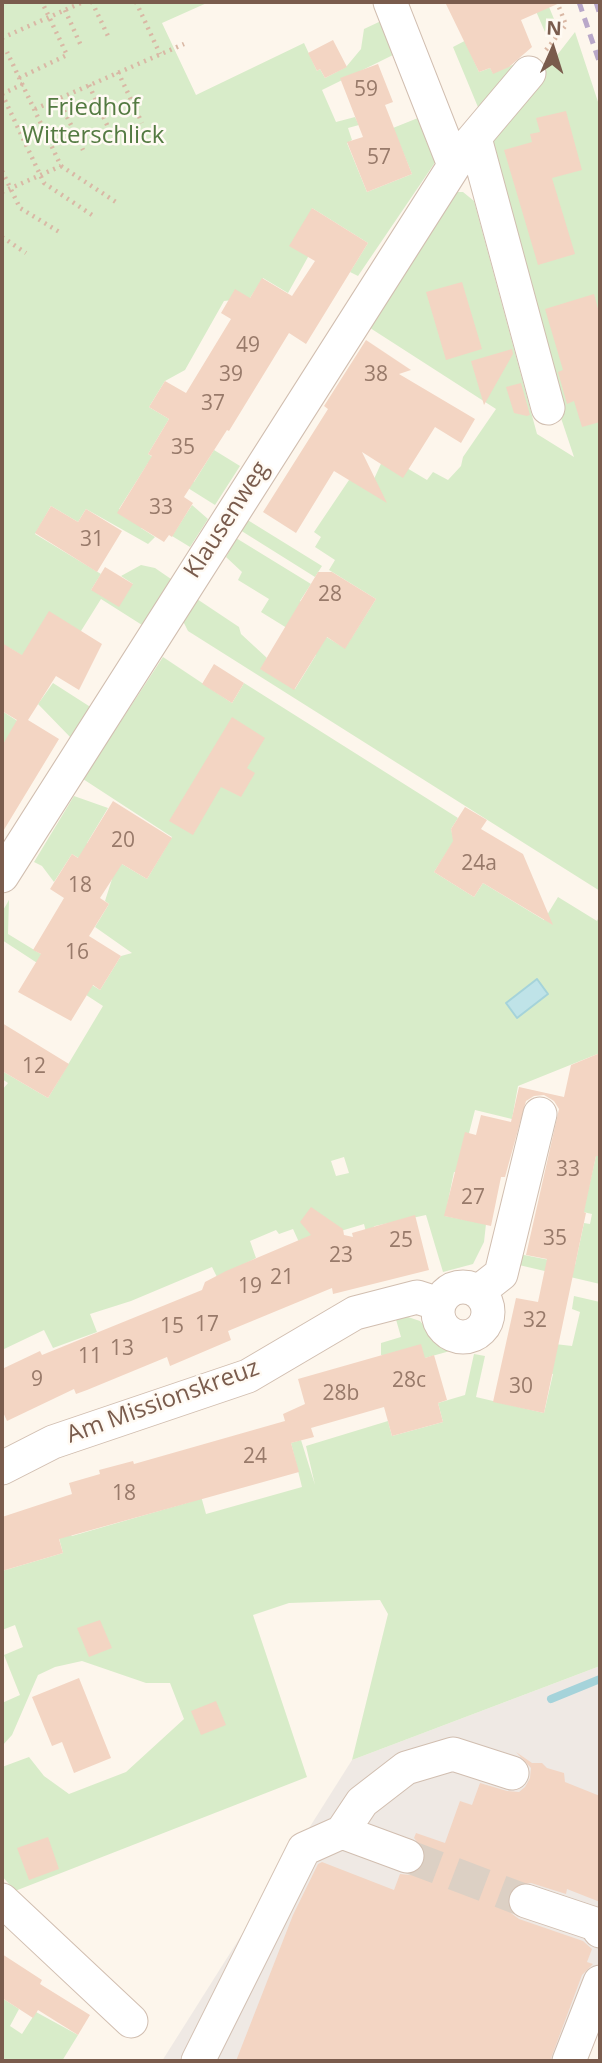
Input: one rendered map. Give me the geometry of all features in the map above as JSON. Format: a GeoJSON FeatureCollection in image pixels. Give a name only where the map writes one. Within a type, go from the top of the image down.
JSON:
{"type":"FeatureCollection","features":[{"type":"Feature","properties":{"kind":"street"},"geometry":{"type":"LineString","coordinates":[[390,2],[454,165]]}},
{"type":"Feature","properties":{"kind":"street","name":"Klausenweg"},"geometry":{"type":"LineString","coordinates":[[2,876],[454,165],[528,73]]}},
{"type":"Feature","properties":{"kind":"street"},"geometry":{"type":"LineString","coordinates":[[475,138],[548,408]]}},
{"type":"Feature","properties":{"kind":"street"},"geometry":{"type":"LineString","coordinates":[[478,1292],[501,1274],[540,1114]]}},
{"type":"Feature","properties":{"kind":"street"},"geometry":{"type":"LineString","coordinates":[[467,1287],[478,1292],[486,1301],[489,1312],[486,1324],[479,1333],[469,1338],[454,1336],[446,1331],[438,1313],[439,1304],[454,1289],[467,1287]]}},
{"type":"Feature","properties":{"kind":"street","name":"Am Missionskreuz"},"geometry":{"type":"LineString","coordinates":[[2,1468],[53,1442],[248,1376],[355,1313],[417,1297],[439,1304]]}},
{"type":"Feature","properties":{"kind":"street"},"geometry":{"type":"LineString","coordinates":[[198,2061],[304,1849],[342,1832],[362,1802],[406,1768],[453,1754],[512,1773]]}},
{"type":"Feature","properties":{"kind":"street"},"geometry":{"type":"LineString","coordinates":[[342,1832],[407,1856]]}},
{"type":"Feature","properties":{"kind":"street"},"geometry":{"type":"LineString","coordinates":[[2,1900],[131,2021]]}},
{"type":"Feature","properties":{"kind":"street"},"geometry":{"type":"LineString","coordinates":[[526,1901],[595,1924],[600,1931]]}},
{"type":"Feature","properties":{"kind":"street"},"geometry":{"type":"LineString","coordinates":[[569,2061],[600,1982]]}},
{"type":"Feature","properties":{"kind":"path"},"geometry":{"type":"LineString","coordinates":[[19,78],[67,55],[42,2]]}},
{"type":"Feature","properties":{"kind":"path"},"geometry":{"type":"LineString","coordinates":[[2,38],[83,2]]}},
{"type":"Feature","properties":{"kind":"path"},"geometry":{"type":"LineString","coordinates":[[92,2],[108,36]]}},
{"type":"Feature","properties":{"kind":"path"},"geometry":{"type":"LineString","coordinates":[[136,2],[160,54]]}},
{"type":"Feature","properties":{"kind":"path"},"geometry":{"type":"LineString","coordinates":[[556,2],[566,25]]}},
{"type":"Feature","properties":{"kind":"path"},"geometry":{"type":"LineString","coordinates":[[65,10],[82,48]]}},
{"type":"Feature","properties":{"kind":"path"},"geometry":{"type":"LineString","coordinates":[[35,109],[184,44]]}},
{"type":"Feature","properties":{"kind":"path"},"geometry":{"type":"LineString","coordinates":[[7,52],[61,166],[119,204]]}},
{"type":"Feature","properties":{"kind":"path"},"geometry":{"type":"LineString","coordinates":[[118,72],[142,123]]}},
{"type":"Feature","properties":{"kind":"path"},"geometry":{"type":"LineString","coordinates":[[23,84],[2,94],[44,183],[95,217]]}},
{"type":"Feature","properties":{"kind":"path"},"geometry":{"type":"LineString","coordinates":[[89,85],[112,136]]}},
{"type":"Feature","properties":{"kind":"path"},"geometry":{"type":"LineString","coordinates":[[58,99],[83,150]]}},
{"type":"Feature","properties":{"kind":"path"},"geometry":{"type":"LineString","coordinates":[[2,192],[61,166]]}},
{"type":"Feature","properties":{"kind":"path"},"geometry":{"type":"LineString","coordinates":[[2,171],[20,208],[61,233]]}},
{"type":"Feature","properties":{"kind":"path"},"geometry":{"type":"LineString","coordinates":[[2,237],[26,253]]}},
{"type":"Feature","properties":{"kind":"shaded area"},"geometry":{"type":"Polygon","coordinates":[[[600,1666],[600,2016],[584,2061],[162,2061],[352,1760],[600,1666]]]}},
{"type":"Feature","properties":{"kind":"green space","name":"Friedhof Witterschlick"},"geometry":{"type":"Polygon","coordinates":[[[2,2],[209,2],[162,23],[196,95],[304,43],[317,71],[320,69],[325,78],[346,67],[361,49],[364,29],[381,21],[393,55],[322,90],[336,122],[355,117],[359,125],[348,128],[352,140],[347,143],[367,192],[412,174],[393,128],[418,118],[436,161],[358,276],[350,272],[368,243],[312,208],[308,257],[288,293],[263,278],[250,298],[224,301],[185,370],[165,381],[149,407],[169,419],[148,454],[194,482],[214,450],[240,466],[215,505],[148,463],[119,509],[143,524],[141,528],[155,537],[148,544],[86,509],[78,522],[51,506],[35,534],[101,574],[91,590],[133,584],[121,576],[141,565],[155,568],[171,579],[142,625],[101,599],[81,631],[43,668],[8,647],[2,657],[2,2]]]}},
{"type":"Feature","properties":{"kind":"green space"},"geometry":{"type":"Polygon","coordinates":[[[532,2],[547,2],[554,19],[545,32],[532,2]]]}},
{"type":"Feature","properties":{"kind":"green space"},"geometry":{"type":"Polygon","coordinates":[[[575,32],[600,108],[600,891],[188,631],[183,621],[197,599],[239,627],[241,634],[267,658],[261,669],[295,689],[316,655],[316,646],[261,612],[269,599],[238,580],[242,572],[226,557],[236,538],[311,584],[300,601],[327,618],[318,632],[345,648],[376,599],[329,570],[335,560],[315,547],[321,537],[314,532],[349,480],[374,479],[385,455],[427,480],[433,472],[448,480],[461,466],[463,457],[496,409],[367,326],[454,192],[463,192],[474,201],[537,434],[574,457],[549,382],[491,149],[495,135],[575,32]]]}},
{"type":"Feature","properties":{"kind":"green space"},"geometry":{"type":"Polygon","coordinates":[[[476,35],[471,54],[479,72],[490,68],[493,73],[522,61],[480,112],[453,47],[476,35]]]}},
{"type":"Feature","properties":{"kind":"green space"},"geometry":{"type":"Polygon","coordinates":[[[192,505],[208,519],[190,547],[172,536],[192,505]]]}},
{"type":"Feature","properties":{"kind":"green space"},"geometry":{"type":"Polygon","coordinates":[[[246,519],[322,566],[315,577],[240,530],[246,519]]]}},
{"type":"Feature","properties":{"kind":"green space"},"geometry":{"type":"Polygon","coordinates":[[[163,657],[232,703],[244,683],[458,818],[451,829],[454,841],[434,872],[474,897],[483,883],[544,920],[558,897],[597,921],[600,914],[600,1053],[518,1086],[512,1119],[475,1110],[469,1133],[469,1174],[454,1172],[445,1216],[486,1224],[484,1242],[473,1264],[443,1272],[426,1215],[375,1226],[366,1232],[364,1224],[324,1236],[303,1251],[293,1229],[279,1234],[276,1230],[250,1241],[256,1258],[227,1273],[217,1277],[212,1267],[131,1301],[90,1314],[97,1332],[53,1348],[44,1330],[2,1350],[2,1090],[8,1083],[2,1079],[2,1071],[48,1098],[103,1006],[2,940],[2,912],[9,900],[8,934],[100,990],[121,956],[132,953],[95,927],[109,904],[105,901],[112,879],[72,854],[54,882],[42,866],[34,862],[74,796],[108,808],[87,843],[147,879],[172,837],[83,779],[163,657]],[[344,1157],[331,1161],[336,1176],[349,1173],[344,1157]]]}},
{"type":"Feature","properties":{"kind":"green space"},"geometry":{"type":"Polygon","coordinates":[[[53,683],[92,708],[72,739],[38,704],[53,683]]]}},
{"type":"Feature","properties":{"kind":"green space"},"geometry":{"type":"Polygon","coordinates":[[[2,711],[22,724],[2,746],[2,711]]]}},
{"type":"Feature","properties":{"kind":"green space"},"geometry":{"type":"Polygon","coordinates":[[[596,1156],[600,1156],[600,1284],[519,1265],[519,1254],[575,1265],[584,1223],[590,1224],[592,1214],[557,1206],[587,1195],[596,1156]]]}},
{"type":"Feature","properties":{"kind":"green space"},"geometry":{"type":"Polygon","coordinates":[[[574,1296],[600,1302],[600,1666],[352,1760],[388,1614],[380,1600],[289,1603],[253,1615],[307,1777],[15,1891],[2,1876],[2,1767],[29,1757],[44,1776],[69,1794],[126,1772],[184,1719],[170,1683],[146,1683],[82,1661],[55,1667],[38,1675],[12,1735],[2,1746],[2,1703],[20,1695],[4,1655],[23,1647],[15,1625],[2,1630],[2,1571],[63,1553],[54,1520],[72,1536],[190,1502],[194,1471],[206,1514],[302,1487],[291,1443],[301,1440],[315,1485],[306,1446],[388,1421],[392,1436],[443,1422],[438,1403],[465,1395],[474,1354],[485,1356],[476,1397],[544,1413],[553,1374],[548,1373],[555,1344],[572,1346],[580,1312],[572,1309],[574,1296]]]}},
{"type":"Feature","properties":{"kind":"green space"},"geometry":{"type":"Polygon","coordinates":[[[402,1315],[420,1321],[439,1343],[462,1353],[450,1351],[425,1358],[381,1355],[381,1343],[401,1337],[395,1316],[402,1315]]]}},
{"type":"Feature","properties":{"kind":"green space"},"geometry":{"type":"Polygon","coordinates":[[[2,1998],[19,2009],[10,2026],[22,2034],[36,2012],[78,2035],[62,2061],[2,2061],[2,1998]]]}},
{"type":"Feature","properties":{"kind":"water"},"geometry":{"type":"Polygon","coordinates":[[[537,979],[548,994],[517,1018],[506,1003],[537,979]]]}},
{"type":"Feature","properties":{"kind":"building"},"geometry":{"type":"Polygon","coordinates":[[[445,2],[562,2],[521,20],[532,47],[509,67],[493,74],[490,68],[479,72],[445,2]]]}},
{"type":"Feature","properties":{"kind":"building"},"geometry":{"type":"Polygon","coordinates":[[[333,40],[347,67],[325,78],[320,69],[317,71],[308,53],[333,40]]]}},
{"type":"Feature","properties":{"kind":"building"},"geometry":{"type":"Polygon","coordinates":[[[378,64],[393,102],[385,105],[412,174],[367,192],[347,142],[363,137],[340,78],[378,64]]]}},
{"type":"Feature","properties":{"kind":"building"},"geometry":{"type":"Polygon","coordinates":[[[566,111],[582,170],[552,178],[575,254],[538,265],[504,150],[532,142],[530,134],[540,132],[536,118],[566,111]]]}},
{"type":"Feature","properties":{"kind":"building"},"geometry":{"type":"Polygon","coordinates":[[[312,208],[368,243],[306,344],[289,333],[229,431],[227,430],[184,497],[193,503],[172,537],[169,535],[164,542],[117,513],[152,456],[148,454],[169,419],[149,407],[165,381],[186,393],[231,319],[221,313],[235,289],[250,298],[262,278],[292,296],[315,261],[289,246],[312,208]]]}},
{"type":"Feature","properties":{"kind":"building"},"geometry":{"type":"Polygon","coordinates":[[[462,282],[482,349],[446,360],[426,292],[462,282]]]}},
{"type":"Feature","properties":{"kind":"building"},"geometry":{"type":"Polygon","coordinates":[[[594,294],[600,316],[600,422],[582,427],[574,401],[567,404],[558,372],[563,370],[545,309],[594,294]]]}},
{"type":"Feature","properties":{"kind":"building"},"geometry":{"type":"Polygon","coordinates":[[[366,340],[411,370],[399,374],[475,419],[461,443],[435,427],[403,478],[362,452],[387,503],[334,471],[296,533],[263,512],[328,409],[324,406],[366,340]]]}},
{"type":"Feature","properties":{"kind":"building"},"geometry":{"type":"Polygon","coordinates":[[[512,349],[513,354],[484,405],[471,361],[512,349]]]}},
{"type":"Feature","properties":{"kind":"building"},"geometry":{"type":"Polygon","coordinates":[[[521,383],[530,415],[527,416],[514,413],[506,387],[521,383]]]}},
{"type":"Feature","properties":{"kind":"building"},"geometry":{"type":"Polygon","coordinates":[[[51,506],[78,522],[86,509],[122,531],[97,572],[35,533],[51,506]]]}},
{"type":"Feature","properties":{"kind":"building"},"geometry":{"type":"Polygon","coordinates":[[[105,567],[133,584],[119,607],[91,590],[105,567]]]}},
{"type":"Feature","properties":{"kind":"building"},"geometry":{"type":"Polygon","coordinates":[[[318,572],[332,572],[376,599],[345,649],[327,637],[294,690],[260,669],[318,572]]]}},
{"type":"Feature","properties":{"kind":"building"},"geometry":{"type":"Polygon","coordinates":[[[49,611],[102,644],[79,690],[56,676],[28,720],[59,739],[2,833],[2,746],[17,720],[2,711],[2,643],[22,655],[49,611]]]}},
{"type":"Feature","properties":{"kind":"building"},"geometry":{"type":"Polygon","coordinates":[[[214,664],[244,683],[232,703],[202,684],[214,664]]]}},
{"type":"Feature","properties":{"kind":"building"},"geometry":{"type":"Polygon","coordinates":[[[232,717],[265,738],[247,768],[255,773],[241,797],[221,787],[193,835],[169,821],[232,717]]]}},
{"type":"Feature","properties":{"kind":"building"},"geometry":{"type":"Polygon","coordinates":[[[113,801],[172,838],[147,879],[122,864],[100,898],[109,904],[89,936],[121,956],[100,990],[93,985],[71,1021],[18,992],[41,954],[33,950],[64,898],[50,889],[72,854],[78,858],[113,801]]]}},
{"type":"Feature","properties":{"kind":"building"},"geometry":{"type":"Polygon","coordinates":[[[465,807],[487,820],[481,829],[523,854],[553,925],[483,883],[474,897],[434,872],[453,841],[451,829],[465,807]]]}},
{"type":"Feature","properties":{"kind":"building"},"geometry":{"type":"Polygon","coordinates":[[[2,1023],[69,1064],[48,1098],[2,1071],[2,1023]]]}},
{"type":"Feature","properties":{"kind":"building"},"geometry":{"type":"Polygon","coordinates":[[[600,1053],[600,1156],[596,1156],[544,1413],[493,1402],[516,1298],[538,1302],[547,1259],[526,1255],[559,1109],[554,1101],[544,1095],[534,1096],[526,1101],[505,1177],[501,1177],[491,1226],[444,1216],[465,1132],[476,1135],[481,1115],[511,1122],[519,1087],[564,1097],[571,1065],[600,1053]]]}},
{"type":"Feature","properties":{"kind":"building"},"geometry":{"type":"Polygon","coordinates":[[[311,1207],[343,1229],[344,1235],[353,1237],[352,1233],[415,1215],[429,1270],[333,1294],[332,1288],[228,1331],[231,1340],[170,1366],[167,1357],[76,1394],[74,1389],[7,1421],[2,1410],[2,1369],[40,1351],[42,1355],[202,1290],[205,1282],[226,1271],[311,1235],[300,1222],[311,1207]]]}},
{"type":"Feature","properties":{"kind":"building"},"geometry":{"type":"Polygon","coordinates":[[[421,1344],[425,1358],[434,1355],[447,1400],[438,1403],[443,1422],[392,1436],[384,1407],[311,1428],[314,1437],[291,1443],[299,1472],[59,1539],[63,1553],[2,1571],[2,1517],[72,1494],[69,1483],[100,1474],[99,1470],[133,1461],[134,1464],[285,1421],[283,1414],[305,1404],[298,1379],[421,1344]]]}},
{"type":"Feature","properties":{"kind":"building"},"geometry":{"type":"Polygon","coordinates":[[[100,1620],[112,1648],[89,1657],[77,1628],[100,1620]]]}},
{"type":"Feature","properties":{"kind":"building"},"geometry":{"type":"Polygon","coordinates":[[[79,1678],[111,1758],[74,1773],[62,1742],[52,1746],[32,1697],[79,1678]]]}},
{"type":"Feature","properties":{"kind":"building"},"geometry":{"type":"Polygon","coordinates":[[[216,1701],[226,1725],[201,1735],[191,1711],[216,1701]]]}},
{"type":"Feature","properties":{"kind":"building"},"geometry":{"type":"Polygon","coordinates":[[[516,1752],[532,1763],[542,1763],[547,1768],[564,1773],[565,1782],[600,1796],[600,1902],[567,1889],[566,1894],[531,1883],[514,1886],[508,1896],[511,1913],[519,1919],[583,1941],[592,1949],[587,1962],[593,1964],[582,1975],[550,2061],[236,2061],[293,1915],[318,1864],[322,1862],[394,1890],[400,1874],[411,1875],[425,1863],[426,1852],[414,1838],[416,1833],[445,1843],[460,1801],[472,1805],[480,1783],[507,1791],[519,1792],[525,1787],[531,1768],[516,1752]]]}},
{"type":"Feature","properties":{"kind":"building"},"geometry":{"type":"Polygon","coordinates":[[[48,1837],[59,1869],[29,1880],[17,1848],[48,1837]]]}},
{"type":"Feature","properties":{"kind":"building"},"geometry":{"type":"Polygon","coordinates":[[[2,1954],[42,1980],[40,1984],[90,2015],[78,2035],[38,2010],[33,2018],[2,1998],[2,1954]]]}},
{"type":"Feature","properties":{"kind":"waterway"},"geometry":{"type":"LineString","coordinates":[[551,1699],[600,1679]]}},
{"type":"Feature","properties":{"kind":"tunnel"},"geometry":{"type":"LineString","coordinates":[[407,1856],[526,1901]]}},
{"type":"Feature","properties":{"kind":"railway"},"geometry":{"type":"LineString","coordinates":[[579,2],[600,64]]}},
{"type":"Feature","properties":{"kind":"railway"},"geometry":{"type":"LineString","coordinates":[[596,2],[600,15]]}}]}
